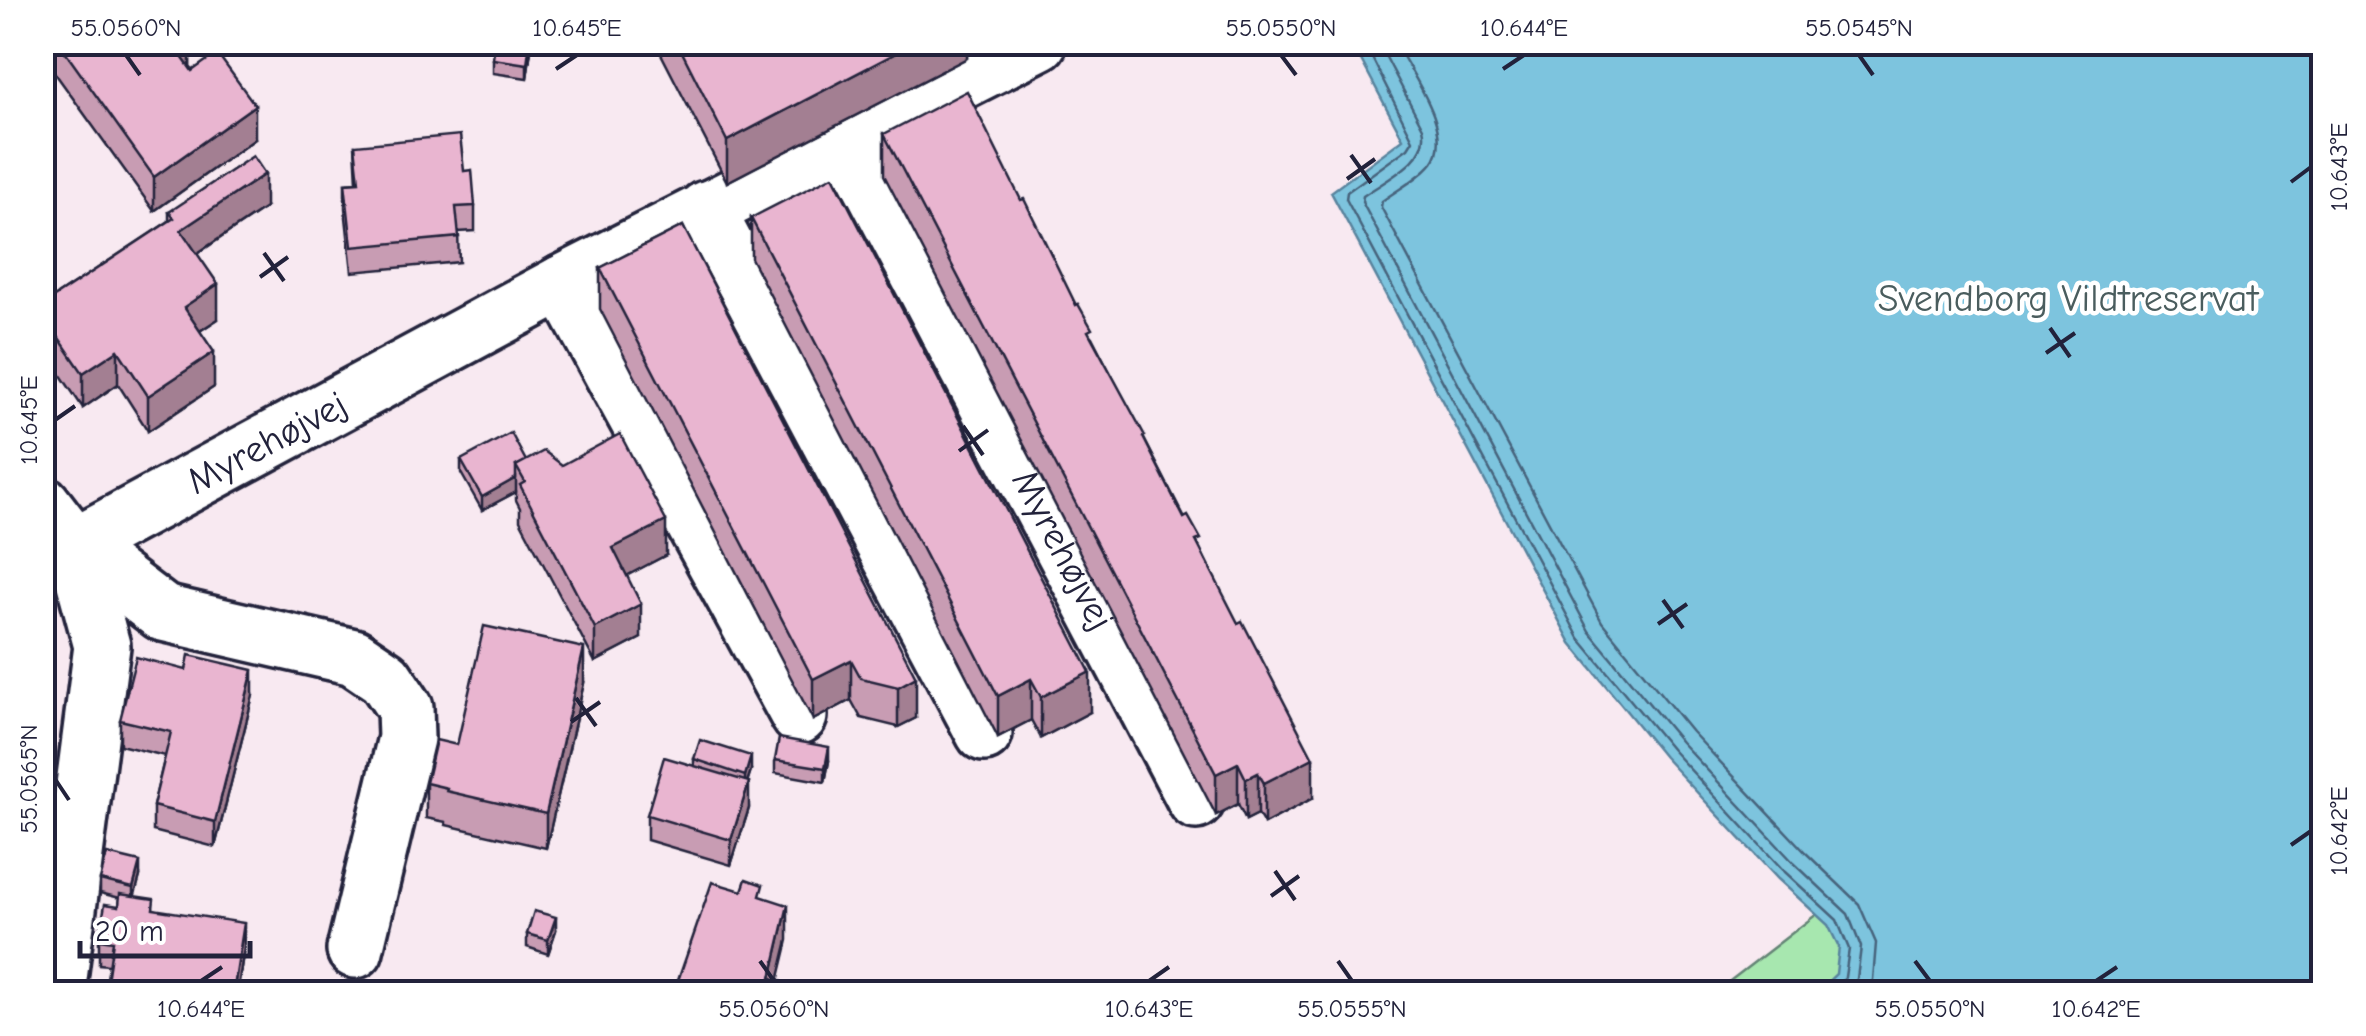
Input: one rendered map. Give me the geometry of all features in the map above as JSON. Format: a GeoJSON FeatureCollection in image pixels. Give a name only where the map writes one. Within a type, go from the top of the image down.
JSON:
{"type":"FeatureCollection","features":[{"type":"Feature","properties":{"kind":"street","name":"Myrehøjvej"},"geometry":{"type":"LineString","coordinates":[[59,555],[706,209],[1039,42]]}},
{"type":"Feature","properties":{"kind":"street","name":"Myrehøjvej"},"geometry":{"type":"LineString","coordinates":[[848,141],[1196,801]]}},
{"type":"Feature","properties":{"kind":"street"},"geometry":{"type":"LineString","coordinates":[[706,209],[984,733]]}},
{"type":"Feature","properties":{"kind":"street"},"geometry":{"type":"LineString","coordinates":[[563,284],[799,716]]}},
{"type":"Feature","properties":{"kind":"street"},"geometry":{"type":"LineString","coordinates":[[42,502],[59,555],[102,646],[57,994]]}},
{"type":"Feature","properties":{"kind":"street"},"geometry":{"type":"LineString","coordinates":[[59,555],[163,613],[354,657],[385,678],[405,708],[406,738],[355,950]]}},
{"type":"Feature","properties":{"kind":"green space"},"geometry":{"type":"Polygon","coordinates":[[[1826,907],[1963,994],[1713,994],[1826,907]]]}},
{"type":"Feature","properties":{"kind":"water"},"geometry":{"type":"Polygon","coordinates":[[[1352,43],[2323,43],[2323,993],[1816,993],[1836,974],[1839,947],[1828,925],[1778,879],[1664,757],[1571,643],[1331,192],[1403,139],[1352,43]]]}},
{"type":"Feature","properties":{"kind":"building"},"geometry":{"type":"Polygon","coordinates":[[[58,42],[176,42],[173,44],[192,71],[217,53],[255,105],[154,177],[58,42]]]}},
{"type":"Feature","properties":{"kind":"building"},"geometry":{"type":"Polygon","coordinates":[[[495,42],[530,42],[527,64],[493,59],[495,42]]]}},
{"type":"Feature","properties":{"kind":"building"},"geometry":{"type":"Polygon","coordinates":[[[677,42],[917,42],[727,141],[677,42]]]}},
{"type":"Feature","properties":{"kind":"building"},"geometry":{"type":"Polygon","coordinates":[[[967,91],[1076,305],[1092,329],[1088,331],[1184,518],[1188,516],[1201,539],[1196,541],[1238,623],[1242,621],[1313,758],[1264,783],[1258,773],[1246,779],[1238,763],[1216,774],[884,134],[967,91]]]}},
{"type":"Feature","properties":{"kind":"building"},"geometry":{"type":"Polygon","coordinates":[[[460,135],[464,171],[472,170],[475,206],[456,207],[459,237],[352,247],[345,183],[359,182],[355,145],[460,135]]]}},
{"type":"Feature","properties":{"kind":"building"},"geometry":{"type":"Polygon","coordinates":[[[253,156],[265,174],[181,230],[218,284],[184,307],[214,352],[148,396],[118,350],[83,373],[42,313],[42,305],[174,218],[169,212],[253,156]]]}},
{"type":"Feature","properties":{"kind":"building"},"geometry":{"type":"Polygon","coordinates":[[[833,176],[1090,672],[1041,697],[1031,679],[998,696],[751,218],[833,176]]]}},
{"type":"Feature","properties":{"kind":"building"},"geometry":{"type":"Polygon","coordinates":[[[683,226],[916,677],[898,687],[861,678],[851,660],[813,679],[600,268],[683,226]]]}},
{"type":"Feature","properties":{"kind":"building"},"geometry":{"type":"Polygon","coordinates":[[[511,433],[526,461],[516,466],[516,478],[482,497],[461,460],[511,433]]]}},
{"type":"Feature","properties":{"kind":"building"},"geometry":{"type":"Polygon","coordinates":[[[620,434],[666,521],[613,548],[641,604],[595,628],[520,485],[525,482],[516,466],[544,451],[562,465],[620,434]]]}},
{"type":"Feature","properties":{"kind":"building"},"geometry":{"type":"Polygon","coordinates":[[[484,626],[584,648],[546,814],[426,783],[436,740],[457,745],[484,626]]]}},
{"type":"Feature","properties":{"kind":"building"},"geometry":{"type":"Polygon","coordinates":[[[189,655],[253,670],[215,822],[153,806],[171,732],[120,720],[136,657],[186,670],[189,655]]]}},
{"type":"Feature","properties":{"kind":"building"},"geometry":{"type":"Polygon","coordinates":[[[779,738],[829,747],[825,768],[775,760],[779,738]]]}},
{"type":"Feature","properties":{"kind":"building"},"geometry":{"type":"Polygon","coordinates":[[[700,740],[751,756],[745,776],[694,759],[700,740]]]}},
{"type":"Feature","properties":{"kind":"building"},"geometry":{"type":"Polygon","coordinates":[[[664,757],[749,782],[731,840],[647,815],[664,757]]]}},
{"type":"Feature","properties":{"kind":"building"},"geometry":{"type":"Polygon","coordinates":[[[107,854],[140,862],[133,888],[100,880],[107,854]]]}},
{"type":"Feature","properties":{"kind":"building"},"geometry":{"type":"Polygon","coordinates":[[[746,879],[763,885],[760,896],[788,905],[771,978],[781,981],[777,994],[677,994],[674,992],[712,882],[742,891],[746,879]]]}},
{"type":"Feature","properties":{"kind":"building"},"geometry":{"type":"Polygon","coordinates":[[[120,894],[154,899],[153,909],[244,923],[233,994],[160,989],[160,994],[105,994],[113,941],[99,939],[105,904],[119,906],[120,894]]]}},
{"type":"Feature","properties":{"kind":"building"},"geometry":{"type":"Polygon","coordinates":[[[534,911],[556,917],[548,940],[527,934],[534,911]]]}},
{"type":"Feature","properties":{"kind":"park label","name":"Svendborg Vildtreservat"},"geometry":{"type":"Point","coordinates":[2068,298]}}]}
